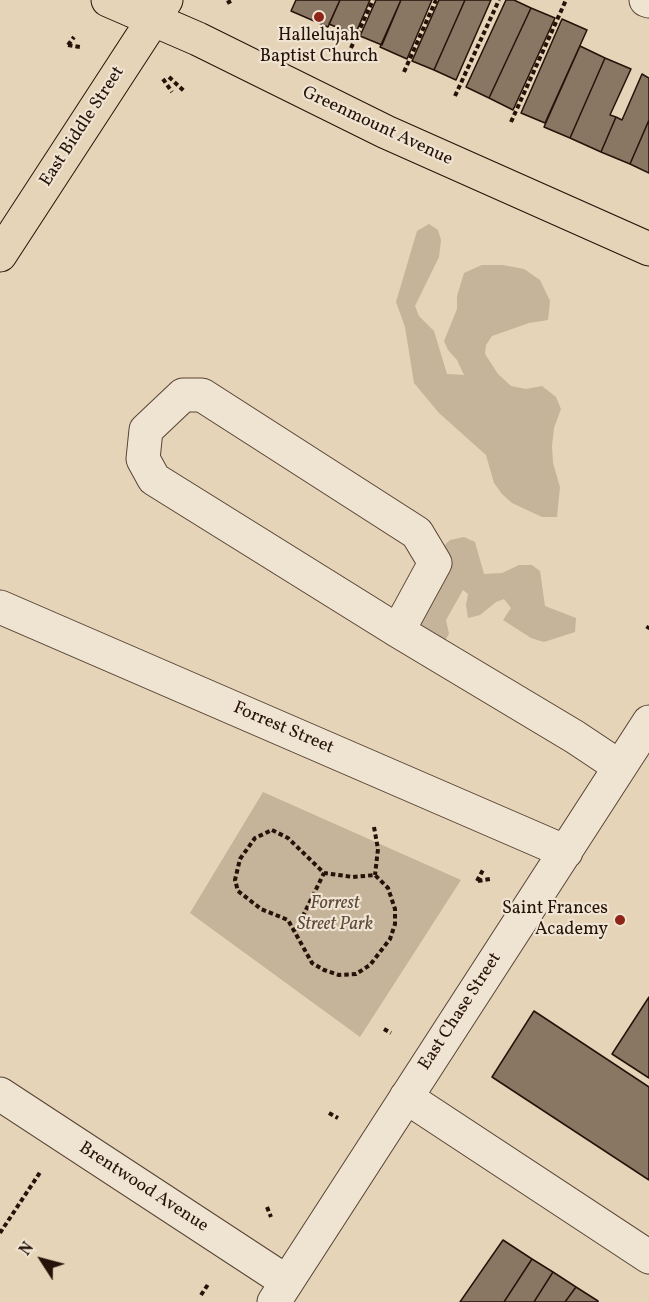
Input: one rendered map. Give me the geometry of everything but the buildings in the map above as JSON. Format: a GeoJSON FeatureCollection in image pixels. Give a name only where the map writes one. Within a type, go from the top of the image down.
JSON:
{"type":"FeatureCollection","features":[{"type":"Feature","properties":{"kind":"main road","name":"Greenmount Avenue"},"geometry":{"type":"LineString","coordinates":[[108,0],[159,11],[198,39],[386,132],[649,249]]}},
{"type":"Feature","properties":{"kind":"main road","name":"East Biddle Street"},"geometry":{"type":"LineString","coordinates":[[0,255],[159,11]]}},
{"type":"Feature","properties":{"kind":"street"},"geometry":{"type":"LineString","coordinates":[[398,631],[435,563],[417,533],[202,395],[183,395],[147,430],[143,459],[154,479],[398,631],[620,767]]}},
{"type":"Feature","properties":{"kind":"street","name":"Forrest Street"},"geometry":{"type":"LineString","coordinates":[[0,607],[566,852]]}},
{"type":"Feature","properties":{"kind":"street","name":"East Chase Street"},"geometry":{"type":"LineString","coordinates":[[280,1292],[649,722]]}},
{"type":"Feature","properties":{"kind":"street","name":"Brentwood Avenue"},"geometry":{"type":"LineString","coordinates":[[0,1094],[280,1292]]}},
{"type":"Feature","properties":{"kind":"street"},"geometry":{"type":"LineString","coordinates":[[406,1097],[649,1257]]}},
{"type":"Feature","properties":{"kind":"path"},"geometry":{"type":"LineString","coordinates":[[227,3],[233,0]]}},
{"type":"Feature","properties":{"kind":"path"},"geometry":{"type":"LineString","coordinates":[[351,48],[373,0]]}},
{"type":"Feature","properties":{"kind":"path"},"geometry":{"type":"LineString","coordinates":[[404,72],[436,0]]}},
{"type":"Feature","properties":{"kind":"path"},"geometry":{"type":"LineString","coordinates":[[455,96],[499,0]]}},
{"type":"Feature","properties":{"kind":"path"},"geometry":{"type":"LineString","coordinates":[[511,122],[566,0]]}},
{"type":"Feature","properties":{"kind":"path"},"geometry":{"type":"LineString","coordinates":[[74,38],[68,45],[80,47]]}},
{"type":"Feature","properties":{"kind":"path"},"geometry":{"type":"LineString","coordinates":[[169,77],[184,91]]}},
{"type":"Feature","properties":{"kind":"path"},"geometry":{"type":"LineString","coordinates":[[163,79],[172,92]]}},
{"type":"Feature","properties":{"kind":"path"},"geometry":{"type":"LineString","coordinates":[[374,827],[378,849],[375,875]]}},
{"type":"Feature","properties":{"kind":"path"},"geometry":{"type":"LineString","coordinates":[[272,830],[288,838],[324,873],[353,877],[375,875],[388,888],[394,909],[395,924],[390,939],[370,965],[356,974],[347,975],[324,970],[312,963],[288,920],[250,903],[238,891],[235,880],[240,859],[255,838],[272,830]]}},
{"type":"Feature","properties":{"kind":"path"},"geometry":{"type":"LineString","coordinates":[[484,868],[477,881],[490,879]]}},
{"type":"Feature","properties":{"kind":"path"},"geometry":{"type":"LineString","coordinates":[[296,931],[324,873]]}},
{"type":"Feature","properties":{"kind":"path"},"geometry":{"type":"LineString","coordinates":[[384,1029],[391,1033]]}},
{"type":"Feature","properties":{"kind":"path"},"geometry":{"type":"LineString","coordinates":[[330,1113],[338,1118]]}},
{"type":"Feature","properties":{"kind":"path"},"geometry":{"type":"LineString","coordinates":[[0,1233],[41,1171]]}},
{"type":"Feature","properties":{"kind":"path"},"geometry":{"type":"LineString","coordinates":[[267,1207],[271,1217]]}},
{"type":"Feature","properties":{"kind":"path"},"geometry":{"type":"LineString","coordinates":[[201,1295],[209,1283]]}},
{"type":"Feature","properties":{"kind":"green space"},"geometry":{"type":"Polygon","coordinates":[[[429,224],[438,230],[441,240],[439,257],[415,306],[419,316],[434,331],[447,374],[464,375],[444,341],[457,309],[457,296],[464,273],[482,265],[503,265],[524,269],[540,280],[550,301],[548,320],[529,323],[492,336],[486,345],[485,354],[498,374],[511,386],[526,389],[542,386],[556,397],[561,409],[554,428],[552,446],[553,463],[560,487],[557,517],[542,517],[512,503],[502,494],[494,483],[486,455],[439,413],[414,383],[405,327],[396,302],[417,231],[429,224]]]}},
{"type":"Feature","properties":{"kind":"green space"},"geometry":{"type":"Polygon","coordinates":[[[464,537],[475,542],[484,574],[502,573],[519,565],[532,565],[540,571],[545,606],[576,618],[575,632],[544,642],[531,638],[503,620],[511,608],[504,599],[496,602],[480,615],[468,618],[466,605],[468,594],[463,590],[446,620],[449,634],[443,644],[419,638],[411,596],[435,554],[450,540],[464,537]]]}},
{"type":"Feature","properties":{"kind":"green space","name":"Forrest Street Park"},"geometry":{"type":"Polygon","coordinates":[[[263,792],[461,880],[360,1037],[190,913],[263,792]]]}},
{"type":"Feature","properties":{"kind":"place","name":"Hallelujah Baptist Church"},"geometry":{"type":"Point","coordinates":[319,17]}},
{"type":"Feature","properties":{"kind":"place","name":"Saint Frances Academy"},"geometry":{"type":"Point","coordinates":[620,920]}}]}
